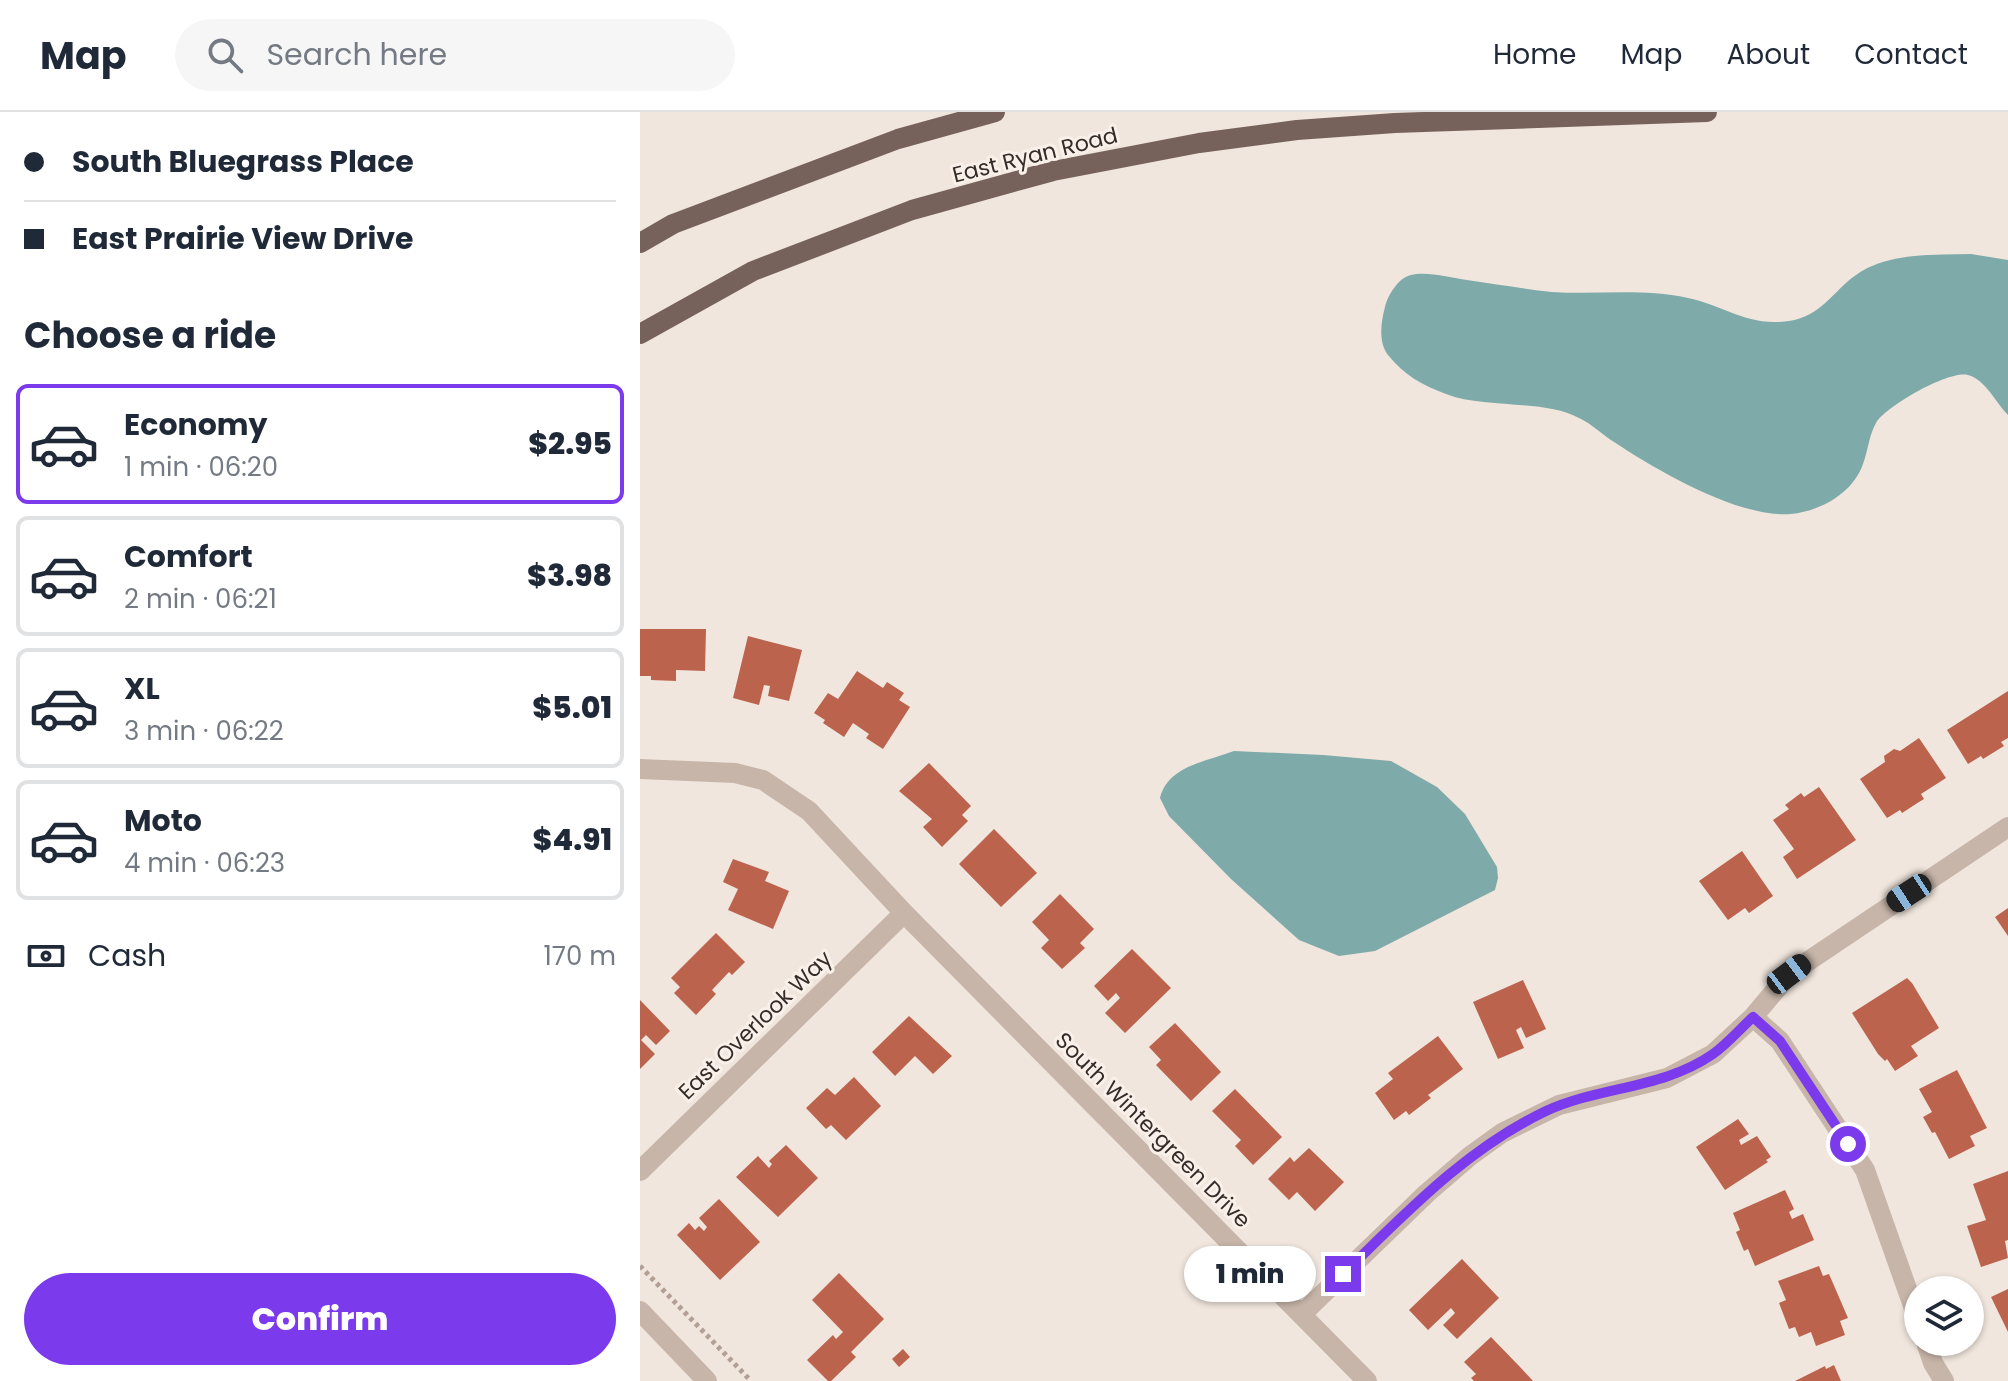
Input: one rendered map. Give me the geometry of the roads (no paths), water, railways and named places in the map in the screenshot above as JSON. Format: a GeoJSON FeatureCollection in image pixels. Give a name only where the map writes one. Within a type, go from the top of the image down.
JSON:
{"type":"FeatureCollection","features":[{"type":"Feature","properties":{"kind":"main road"},"geometry":{"type":"LineString","coordinates":[[640,243],[673,224],[898,139],[995,112]]}},
{"type":"Feature","properties":{"kind":"main road","name":"East Ryan Road"},"geometry":{"type":"LineString","coordinates":[[640,334],[753,271],[912,210],[1053,171],[1199,143],[1297,130],[1395,123],[1707,112]]}},
{"type":"Feature","properties":{"kind":"street","name":"South Wintergreen Drive"},"geometry":{"type":"LineString","coordinates":[[640,769],[735,773],[763,780],[809,811],[904,913],[1367,1381]]}},
{"type":"Feature","properties":{"kind":"street"},"geometry":{"type":"LineString","coordinates":[[1302,1314],[1427,1193],[1502,1133],[1559,1105],[1667,1078],[1713,1054],[1753,1017],[1789,974],[2008,827]]}},
{"type":"Feature","properties":{"kind":"street","name":"East Overlook Way"},"geometry":{"type":"LineString","coordinates":[[640,1171],[904,913]]}},
{"type":"Feature","properties":{"kind":"street"},"geometry":{"type":"LineString","coordinates":[[1753,1017],[1780,1041],[1865,1170],[1904,1280]]}},
{"type":"Feature","properties":{"kind":"street"},"geometry":{"type":"LineString","coordinates":[[640,1311],[707,1381]]}},
{"type":"Feature","properties":{"kind":"street"},"geometry":{"type":"LineString","coordinates":[[1931,1356],[1944,1381]]}},
{"type":"Feature","properties":{"kind":"water"},"geometry":{"type":"Polygon","coordinates":[[[1971,254],[2008,260],[2008,415],[1974,377],[1959,375],[1933,384],[1892,408],[1876,423],[1863,464],[1844,492],[1824,505],[1791,514],[1747,509],[1723,501],[1675,479],[1632,454],[1584,420],[1565,412],[1461,399],[1437,391],[1400,368],[1385,350],[1382,338],[1386,302],[1391,292],[1402,280],[1417,274],[1552,292],[1671,295],[1699,301],[1753,320],[1776,322],[1807,316],[1872,266],[1895,259],[1971,254]]]}},
{"type":"Feature","properties":{"kind":"water"},"geometry":{"type":"Polygon","coordinates":[[[1234,751],[1391,761],[1437,787],[1465,814],[1497,867],[1495,890],[1375,951],[1339,956],[1299,940],[1231,879],[1169,816],[1160,798],[1164,787],[1179,772],[1234,751]]]}}]}
